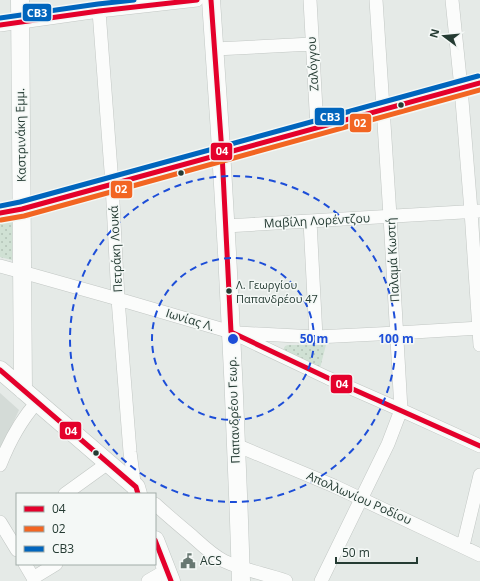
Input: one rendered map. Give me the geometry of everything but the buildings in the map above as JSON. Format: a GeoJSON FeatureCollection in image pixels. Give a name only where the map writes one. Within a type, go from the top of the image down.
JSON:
{"type":"FeatureCollection","features":[{"type":"Feature","properties":{"kind":"street","name":"Καστρινάκη Εμμ."},"geometry":{"type":"LineString","coordinates":[[20,0],[22,390]]}},
{"type":"Feature","properties":{"kind":"street"},"geometry":{"type":"LineString","coordinates":[[0,25],[99,11],[197,0]]}},
{"type":"Feature","properties":{"kind":"street","name":"Παπανδρέου Γεωρ."},"geometry":{"type":"LineString","coordinates":[[211,0],[226,226],[240,574]]}},
{"type":"Feature","properties":{"kind":"street","name":"Ζαλόγγου"},"geometry":{"type":"LineString","coordinates":[[310,0],[317,128]]}},
{"type":"Feature","properties":{"kind":"street","name":"Παλαμά Κωστή"},"geometry":{"type":"LineString","coordinates":[[376,0],[384,110],[401,410]]}},
{"type":"Feature","properties":{"kind":"street"},"geometry":{"type":"LineString","coordinates":[[452,0],[476,211],[480,345]]}},
{"type":"Feature","properties":{"kind":"street","name":"Πετράκη Λουκά"},"geometry":{"type":"LineString","coordinates":[[99,11],[112,184],[118,299],[130,452],[139,492]]}},
{"type":"Feature","properties":{"kind":"street"},"geometry":{"type":"LineString","coordinates":[[215,50],[312,44]]}},
{"type":"Feature","properties":{"kind":"street"},"geometry":{"type":"LineString","coordinates":[[0,213],[22,209],[480,83]]}},
{"type":"Feature","properties":{"kind":"street","name":"Μαβίλη Λορέντζου"},"geometry":{"type":"LineString","coordinates":[[226,226],[476,211]]}},
{"type":"Feature","properties":{"kind":"street"},"geometry":{"type":"LineString","coordinates":[[310,221],[316,337]]}},
{"type":"Feature","properties":{"kind":"street","name":"Ιωνίας Λ."},"geometry":{"type":"LineString","coordinates":[[0,266],[231,332],[328,378],[480,446]]}},
{"type":"Feature","properties":{"kind":"street"},"geometry":{"type":"LineString","coordinates":[[231,332],[316,337],[480,328]]}},
{"type":"Feature","properties":{"kind":"street"},"geometry":{"type":"LineString","coordinates":[[0,370],[108,463],[139,492]]}},
{"type":"Feature","properties":{"kind":"street"},"geometry":{"type":"LineString","coordinates":[[0,465],[16,431],[36,402]]}},
{"type":"Feature","properties":{"kind":"street"},"geometry":{"type":"LineString","coordinates":[[321,581],[391,438],[401,410]]}},
{"type":"Feature","properties":{"kind":"street","name":"Απολλωνίου Ροδίου"},"geometry":{"type":"LineString","coordinates":[[236,445],[362,498],[480,555]]}},
{"type":"Feature","properties":{"kind":"street"},"geometry":{"type":"LineString","coordinates":[[65,493],[108,463]]}},
{"type":"Feature","properties":{"kind":"street"},"geometry":{"type":"LineString","coordinates":[[463,546],[480,475]]}},
{"type":"Feature","properties":{"kind":"street"},"geometry":{"type":"LineString","coordinates":[[156,505],[208,550],[224,560],[240,574],[269,575],[286,581]]}},
{"type":"Feature","properties":{"kind":"street"},"geometry":{"type":"LineString","coordinates":[[0,522],[16,548]]}},
{"type":"Feature","properties":{"kind":"street"},"geometry":{"type":"LineString","coordinates":[[148,581],[169,576],[156,543]]}},
{"type":"Feature","properties":{"kind":"street"},"geometry":{"type":"LineString","coordinates":[[26,565],[34,580],[55,565]]}},
{"type":"Feature","properties":{"kind":"shaded area"},"geometry":{"type":"Polygon","coordinates":[[[0,393],[19,410],[0,451],[0,393]]]}},
{"type":"Feature","properties":{"kind":"green space"},"geometry":{"type":"Polygon","coordinates":[[[13,219],[12,260],[0,257],[0,223],[13,219]]]}},
{"type":"Feature","properties":{"kind":"green space"},"geometry":{"type":"Polygon","coordinates":[[[326,345],[320,368],[283,350],[285,346],[326,345]]]}},
{"type":"Feature","properties":{"kind":"transit line","name":"CB3"},"geometry":{"type":"LineString","coordinates":[[0,18],[134,0]]}},
{"type":"Feature","properties":{"kind":"transit line","name":"04"},"geometry":{"type":"LineString","coordinates":[[0,25],[99,11],[197,0]]}},
{"type":"Feature","properties":{"kind":"transit line","name":"04"},"geometry":{"type":"LineString","coordinates":[[211,0],[222,153],[231,332],[328,378],[480,446]]}},
{"type":"Feature","properties":{"kind":"transit line","name":"CB3"},"geometry":{"type":"LineString","coordinates":[[0,206],[20,202],[478,76]]}},
{"type":"Feature","properties":{"kind":"transit line","name":"04"},"geometry":{"type":"LineString","coordinates":[[0,213],[22,209],[480,83]]}},
{"type":"Feature","properties":{"kind":"transit line","name":"02"},"geometry":{"type":"LineString","coordinates":[[1,220],[24,216],[480,90]]}},
{"type":"Feature","properties":{"kind":"transit line","name":"04"},"geometry":{"type":"LineString","coordinates":[[0,370],[136,487],[138,493]]}},
{"type":"Feature","properties":{"kind":"transit line","name":"04"},"geometry":{"type":"LineString","coordinates":[[156,543],[171,581]]}},
{"type":"Feature","properties":{"kind":"place","name":"Λ. Γεωργίου Παπανδρέου 47"},"geometry":{"type":"Point","coordinates":[229,291]}},
{"type":"Feature","properties":{"kind":"place","name":"ACS"},"geometry":{"type":"Point","coordinates":[188,561]}}]}
